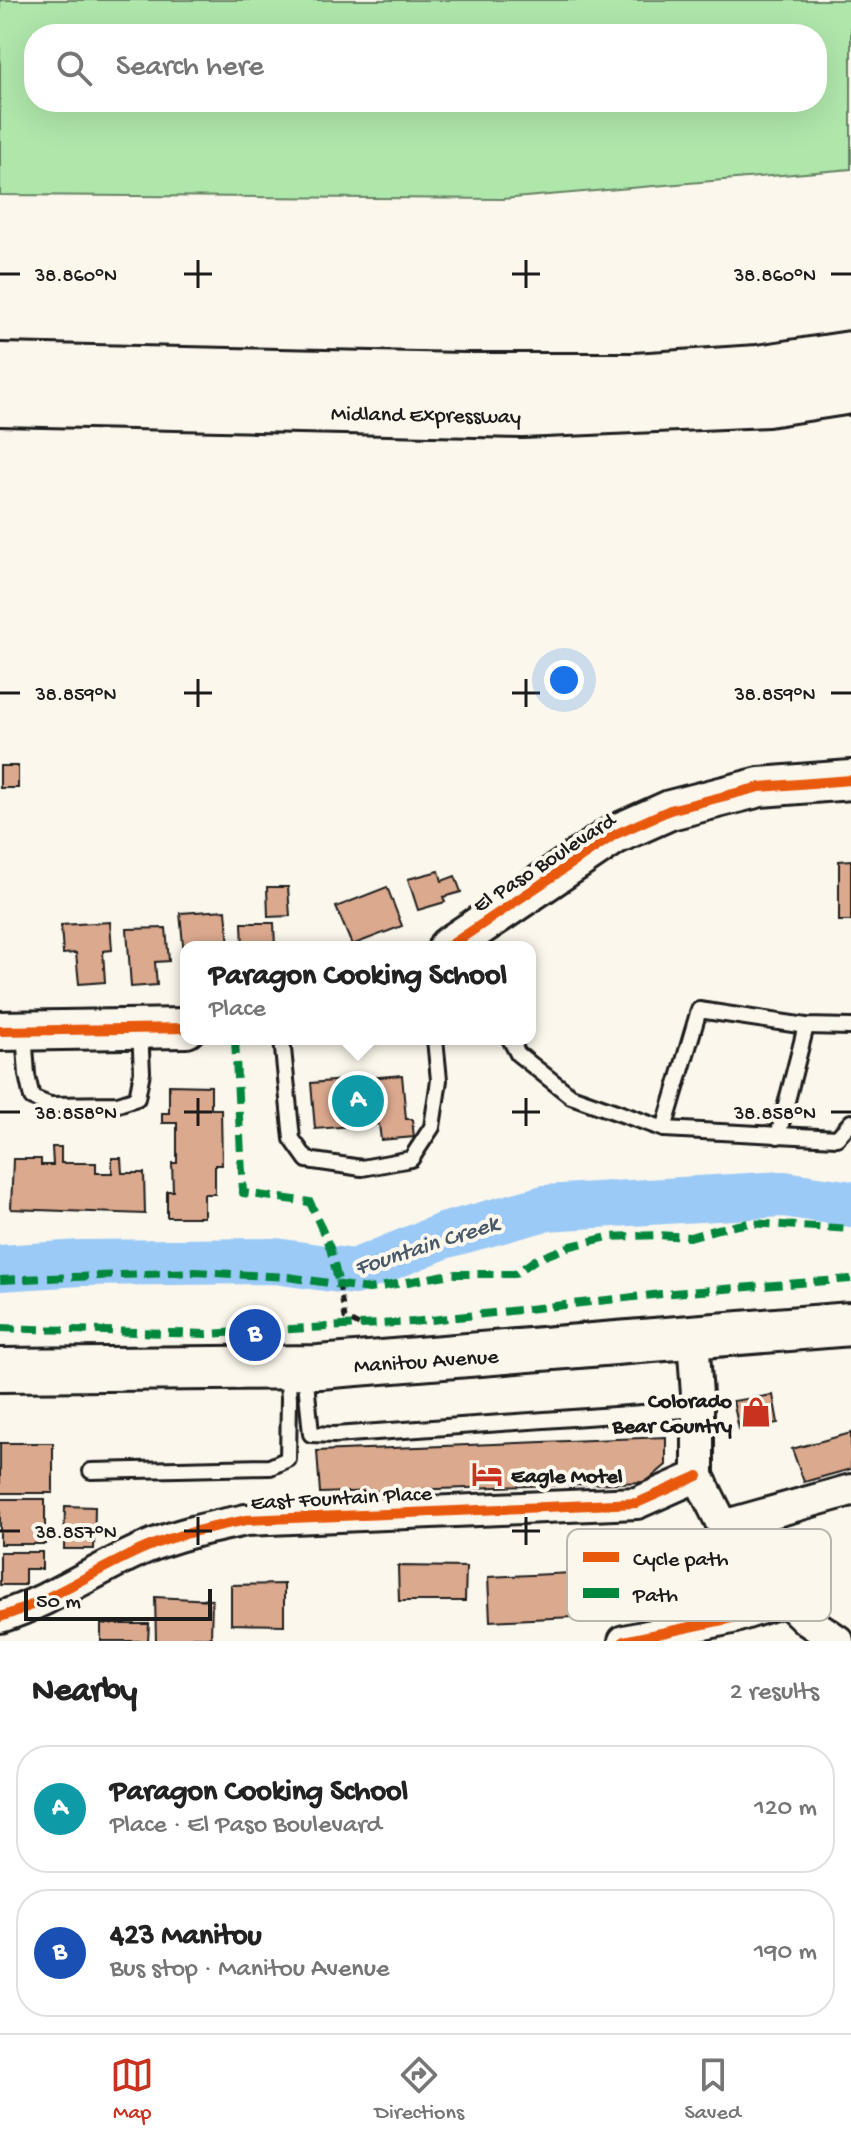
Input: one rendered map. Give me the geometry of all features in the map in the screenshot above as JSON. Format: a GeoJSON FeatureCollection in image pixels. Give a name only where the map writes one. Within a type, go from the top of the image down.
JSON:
{"type":"FeatureCollection","features":[{"type":"Feature","properties":{"kind":"highway","name":"Midland Expressway"},"geometry":{"type":"LineString","coordinates":[[0,366],[463,376],[635,376],[758,368],[851,354]]}},
{"type":"Feature","properties":{"kind":"highway","name":"Midland Expressway"},"geometry":{"type":"LineString","coordinates":[[0,403],[522,415],[767,404],[851,391]]}},
{"type":"Feature","properties":{"kind":"main road","name":"Manitou Avenue"},"geometry":{"type":"LineString","coordinates":[[0,1370],[296,1367],[851,1324]]}},
{"type":"Feature","properties":{"kind":"street","name":"El Paso Boulevard"},"geometry":{"type":"LineString","coordinates":[[466,941],[614,835],[670,810],[760,787],[851,780]]}},
{"type":"Feature","properties":{"kind":"street"},"geometry":{"type":"LineString","coordinates":[[12,1031],[180,1028]]}},
{"type":"Feature","properties":{"kind":"street"},"geometry":{"type":"LineString","coordinates":[[693,1338],[698,1409],[698,1476],[725,1529]]}},
{"type":"Feature","properties":{"kind":"street","name":"East Fountain Place"},"geometry":{"type":"LineString","coordinates":[[0,1617],[24,1609],[145,1548],[195,1531],[246,1520],[637,1503],[698,1476]]}},
{"type":"Feature","properties":{"kind":"street"},"geometry":{"type":"LineString","coordinates":[[723,1526],[851,1490]]}},
{"type":"Feature","properties":{"kind":"street"},"geometry":{"type":"LineString","coordinates":[[624,1641],[718,1621]]}},
{"type":"Feature","properties":{"kind":"street"},"geometry":{"type":"LineString","coordinates":[[808,1621],[838,1641]]}},
{"type":"Feature","properties":{"kind":"lane"},"geometry":{"type":"LineString","coordinates":[[664,1129],[699,1010],[806,1026],[851,1027]]}},
{"type":"Feature","properties":{"kind":"lane"},"geometry":{"type":"LineString","coordinates":[[778,1136],[806,1026]]}},
{"type":"Feature","properties":{"kind":"lane"},"geometry":{"type":"LineString","coordinates":[[12,1031],[32,1098],[50,1105],[118,1104],[137,1098],[142,1072],[140,1029]]}},
{"type":"Feature","properties":{"kind":"lane"},"geometry":{"type":"LineString","coordinates":[[283,1045],[292,1139],[307,1160],[362,1168],[411,1159],[432,1127],[439,1080],[436,1045]]}},
{"type":"Feature","properties":{"kind":"lane"},"geometry":{"type":"LineString","coordinates":[[513,1045],[518,1054],[571,1096],[664,1129],[837,1138],[851,1122]]}},
{"type":"Feature","properties":{"kind":"lane"},"geometry":{"type":"LineString","coordinates":[[296,1367],[311,1434],[335,1435],[698,1409]]}},
{"type":"Feature","properties":{"kind":"lane"},"geometry":{"type":"LineString","coordinates":[[91,1471],[270,1467],[288,1459],[289,1398],[296,1367]]}},
{"type":"Feature","properties":{"kind":"path"},"geometry":{"type":"LineString","coordinates":[[339,1284],[345,1318],[359,1325]]}},
{"type":"Feature","properties":{"kind":"green space"},"geometry":{"type":"Polygon","coordinates":[[[0,0],[851,0],[851,169],[502,199],[0,195],[0,0]]]}},
{"type":"Feature","properties":{"kind":"building"},"geometry":{"type":"Polygon","coordinates":[[[0,766],[18,766],[18,788],[0,788],[0,766]]]}},
{"type":"Feature","properties":{"kind":"building"},"geometry":{"type":"Polygon","coordinates":[[[851,860],[851,921],[839,921],[839,861],[851,860]]]}},
{"type":"Feature","properties":{"kind":"building"},"geometry":{"type":"Polygon","coordinates":[[[439,871],[442,881],[455,876],[461,892],[443,897],[445,902],[418,910],[408,879],[439,871]]]}},
{"type":"Feature","properties":{"kind":"building"},"geometry":{"type":"Polygon","coordinates":[[[267,887],[288,887],[290,916],[268,917],[267,887]]]}},
{"type":"Feature","properties":{"kind":"building"},"geometry":{"type":"Polygon","coordinates":[[[387,887],[402,926],[363,941],[350,941],[336,907],[387,887]]]}},
{"type":"Feature","properties":{"kind":"building"},"geometry":{"type":"Polygon","coordinates":[[[226,910],[229,941],[183,941],[180,913],[226,910]]]}},
{"type":"Feature","properties":{"kind":"building"},"geometry":{"type":"Polygon","coordinates":[[[110,922],[112,950],[103,951],[105,982],[79,984],[76,953],[63,954],[61,925],[110,922]]]}},
{"type":"Feature","properties":{"kind":"building"},"geometry":{"type":"Polygon","coordinates":[[[242,923],[274,923],[275,941],[243,941],[242,923]]]}},
{"type":"Feature","properties":{"kind":"building"},"geometry":{"type":"Polygon","coordinates":[[[166,928],[169,961],[155,962],[157,985],[131,987],[127,929],[166,928]]]}},
{"type":"Feature","properties":{"kind":"building"},"geometry":{"type":"Polygon","coordinates":[[[402,1075],[406,1119],[412,1119],[414,1137],[381,1140],[379,1124],[315,1129],[311,1083],[402,1075]]]}},
{"type":"Feature","properties":{"kind":"building"},"geometry":{"type":"Polygon","coordinates":[[[169,1085],[211,1086],[211,1109],[221,1109],[222,1165],[215,1165],[215,1194],[204,1194],[204,1217],[167,1217],[167,1191],[173,1191],[172,1163],[177,1163],[177,1123],[162,1123],[162,1113],[169,1113],[169,1085]]]}},
{"type":"Feature","properties":{"kind":"building"},"geometry":{"type":"Polygon","coordinates":[[[52,1147],[61,1147],[61,1163],[96,1163],[96,1173],[112,1173],[112,1158],[121,1158],[122,1173],[144,1173],[145,1214],[11,1209],[13,1159],[41,1159],[41,1165],[53,1165],[52,1147]]]}},
{"type":"Feature","properties":{"kind":"building","name":"Colorado Bear Country"},"geometry":{"type":"Polygon","coordinates":[[[773,1395],[778,1423],[739,1429],[733,1401],[773,1395]]]}},
{"type":"Feature","properties":{"kind":"building"},"geometry":{"type":"Polygon","coordinates":[[[851,1433],[851,1469],[804,1482],[792,1449],[851,1433]]]}},
{"type":"Feature","properties":{"kind":"building","name":"Eagle Motel"},"geometry":{"type":"Polygon","coordinates":[[[666,1437],[666,1465],[646,1482],[320,1493],[317,1451],[666,1437]]]}},
{"type":"Feature","properties":{"kind":"building"},"geometry":{"type":"Polygon","coordinates":[[[0,1443],[53,1443],[53,1493],[0,1493],[0,1443]]]}},
{"type":"Feature","properties":{"kind":"building"},"geometry":{"type":"Polygon","coordinates":[[[0,1499],[45,1499],[45,1544],[0,1544],[0,1499]]]}},
{"type":"Feature","properties":{"kind":"building"},"geometry":{"type":"Polygon","coordinates":[[[65,1506],[95,1507],[94,1549],[64,1549],[65,1506]]]}},
{"type":"Feature","properties":{"kind":"building"},"geometry":{"type":"Polygon","coordinates":[[[0,1552],[42,1552],[42,1569],[25,1569],[25,1585],[0,1585],[0,1552]]]}},
{"type":"Feature","properties":{"kind":"building"},"geometry":{"type":"Polygon","coordinates":[[[398,1566],[466,1567],[465,1601],[399,1601],[398,1566]]]}},
{"type":"Feature","properties":{"kind":"building"},"geometry":{"type":"Polygon","coordinates":[[[567,1573],[567,1617],[490,1621],[488,1577],[567,1573]]]}},
{"type":"Feature","properties":{"kind":"building"},"geometry":{"type":"Polygon","coordinates":[[[284,1584],[284,1625],[231,1624],[231,1585],[284,1584]]]}},
{"type":"Feature","properties":{"kind":"building"},"geometry":{"type":"Polygon","coordinates":[[[155,1597],[212,1600],[211,1638],[156,1641],[155,1597]]]}},
{"type":"Feature","properties":{"kind":"building"},"geometry":{"type":"Polygon","coordinates":[[[101,1624],[149,1624],[148,1641],[101,1641],[101,1624]]]}},
{"type":"Feature","properties":{"kind":"waterway","name":"Fountain Creek"},"geometry":{"type":"LineString","coordinates":[[0,1268],[81,1263],[275,1261],[354,1272],[443,1236],[545,1208],[784,1194],[851,1204]]}},
{"type":"Feature","properties":{"kind":"marked path"},"geometry":{"type":"LineString","coordinates":[[235,1045],[243,1193],[310,1202],[330,1248],[339,1284]]}},
{"type":"Feature","properties":{"kind":"marked path"},"geometry":{"type":"LineString","coordinates":[[0,1280],[195,1272],[288,1277],[369,1289],[451,1274],[515,1274],[535,1260],[571,1246],[608,1237],[690,1237],[749,1223],[851,1229]]}},
{"type":"Feature","properties":{"kind":"marked path"},"geometry":{"type":"LineString","coordinates":[[0,1328],[206,1334],[413,1322],[661,1294],[851,1279]]}},
{"type":"Feature","properties":{"kind":"cycle path"},"geometry":{"type":"LineString","coordinates":[[457,941],[614,835],[670,810],[760,787],[851,780]]}},
{"type":"Feature","properties":{"kind":"cycle path"},"geometry":{"type":"LineString","coordinates":[[0,1031],[180,1028]]}},
{"type":"Feature","properties":{"kind":"cycle path"},"geometry":{"type":"LineString","coordinates":[[0,1617],[157,1543],[246,1520],[637,1503],[698,1476]]}},
{"type":"Feature","properties":{"kind":"cycle path"},"geometry":{"type":"LineString","coordinates":[[624,1641],[718,1621]]}},
{"type":"Feature","properties":{"kind":"place","name":"Paragon Cooking School"},"geometry":{"type":"Point","coordinates":[358,1101]}},
{"type":"Feature","properties":{"kind":"place","name":"423 Manitou"},"geometry":{"type":"Point","coordinates":[255,1335]}},
{"type":"Feature","properties":{"kind":"place","name":"Colorado Bear Country"},"geometry":{"type":"Point","coordinates":[756,1412]}},
{"type":"Feature","properties":{"kind":"place","name":"Eagle Motel"},"geometry":{"type":"Point","coordinates":[487,1474]}}]}
